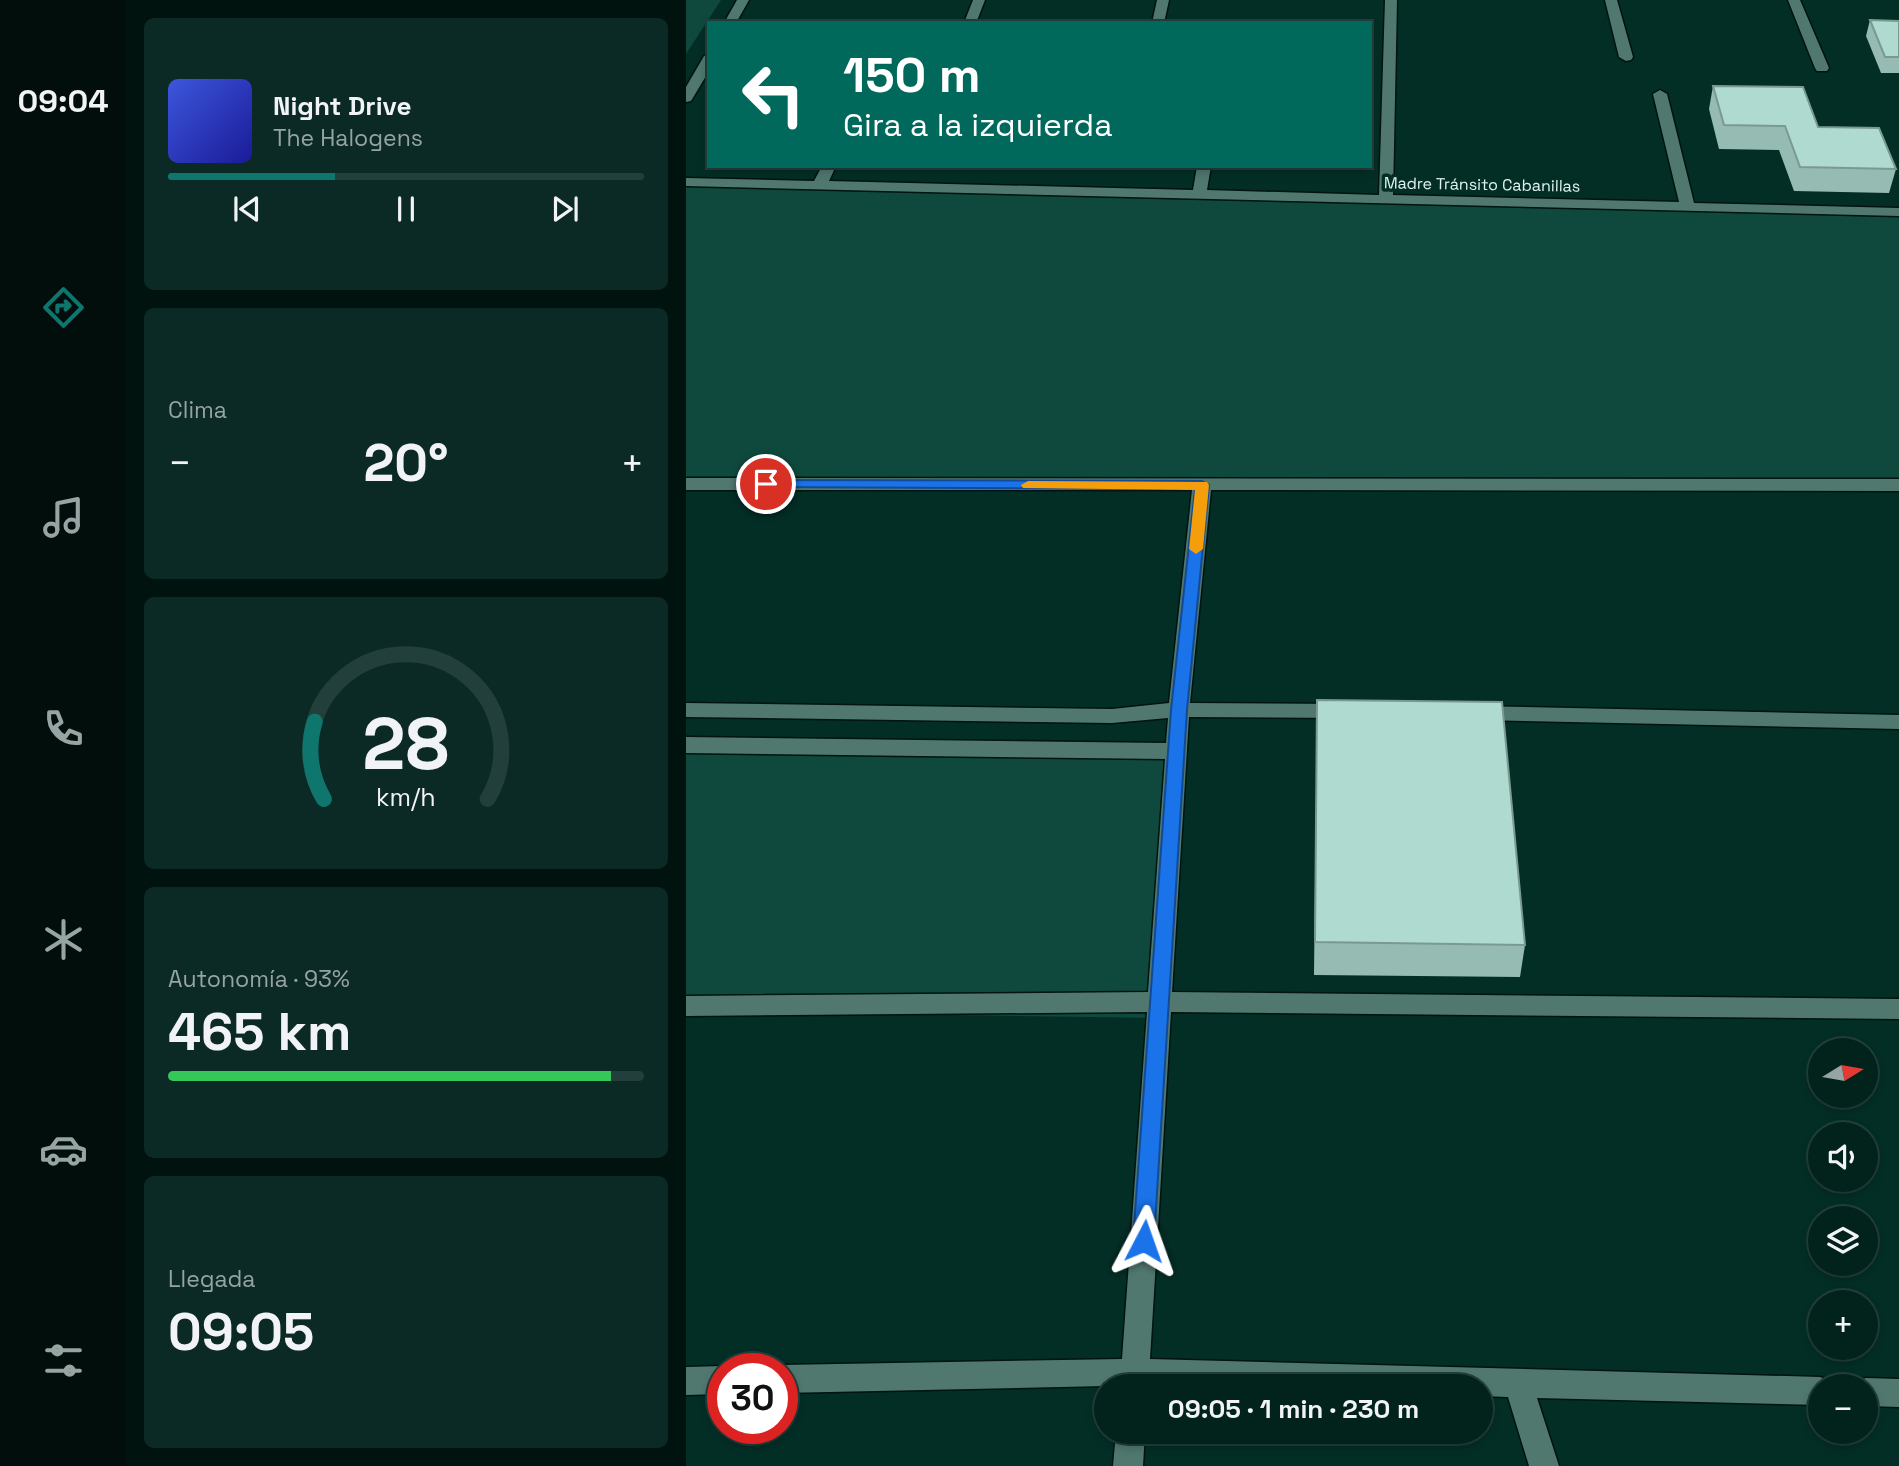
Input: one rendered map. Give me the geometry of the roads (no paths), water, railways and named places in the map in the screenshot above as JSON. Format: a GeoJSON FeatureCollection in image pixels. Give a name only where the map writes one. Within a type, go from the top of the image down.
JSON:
{"type":"FeatureCollection","features":[{"type":"Feature","properties":{"kind":"street"},"geometry":{"type":"LineString","coordinates":[[731,21],[743,0]]}},
{"type":"Feature","properties":{"kind":"street"},"geometry":{"type":"LineString","coordinates":[[971,21],[979,0]]}},
{"type":"Feature","properties":{"kind":"street"},"geometry":{"type":"LineString","coordinates":[[1158,21],[1163,0]]}},
{"type":"Feature","properties":{"kind":"street"},"geometry":{"type":"LineString","coordinates":[[1386,200],[1391,0]]}},
{"type":"Feature","properties":{"kind":"street"},"geometry":{"type":"LineString","coordinates":[[1611,0],[1626,57]]}},
{"type":"Feature","properties":{"kind":"street"},"geometry":{"type":"LineString","coordinates":[[1794,0],[1822,68]]}},
{"type":"Feature","properties":{"kind":"street"},"geometry":{"type":"LineString","coordinates":[[686,98],[707,62]]}},
{"type":"Feature","properties":{"kind":"street"},"geometry":{"type":"LineString","coordinates":[[1660,94],[1688,207]]}},
{"type":"Feature","properties":{"kind":"street"},"geometry":{"type":"LineString","coordinates":[[819,187],[828,168]]}},
{"type":"Feature","properties":{"kind":"street"},"geometry":{"type":"LineString","coordinates":[[1199,195],[1204,168]]}},
{"type":"Feature","properties":{"kind":"street","name":"Madre Tránsito Cabanillas"},"geometry":{"type":"LineString","coordinates":[[686,182],[1899,212]]}},
{"type":"Feature","properties":{"kind":"street"},"geometry":{"type":"LineString","coordinates":[[686,484],[1899,485]]}},
{"type":"Feature","properties":{"kind":"street"},"geometry":{"type":"LineString","coordinates":[[1134,1374],[1179,710],[1202,485]]}},
{"type":"Feature","properties":{"kind":"street"},"geometry":{"type":"LineString","coordinates":[[686,710],[1112,716],[1179,710],[1363,711]]}},
{"type":"Feature","properties":{"kind":"street"},"geometry":{"type":"LineString","coordinates":[[1460,713],[1899,722]]}},
{"type":"Feature","properties":{"kind":"street"},"geometry":{"type":"LineString","coordinates":[[686,745],[1177,751]]}},
{"type":"Feature","properties":{"kind":"street"},"geometry":{"type":"LineString","coordinates":[[686,1006],[1160,1002],[1899,1009]]}},
{"type":"Feature","properties":{"kind":"street"},"geometry":{"type":"LineString","coordinates":[[798,1379],[1094,1380]]}},
{"type":"Feature","properties":{"kind":"street"},"geometry":{"type":"LineString","coordinates":[[686,1381],[707,1380]]}},
{"type":"Feature","properties":{"kind":"street"},"geometry":{"type":"LineString","coordinates":[[1493,1384],[1808,1391]]}},
{"type":"Feature","properties":{"kind":"street"},"geometry":{"type":"LineString","coordinates":[[1518,1384],[1544,1466]]}},
{"type":"Feature","properties":{"kind":"street"},"geometry":{"type":"LineString","coordinates":[[1878,1392],[1899,1393]]}},
{"type":"Feature","properties":{"kind":"street"},"geometry":{"type":"LineString","coordinates":[[1128,1466],[1129,1444]]}}]}
